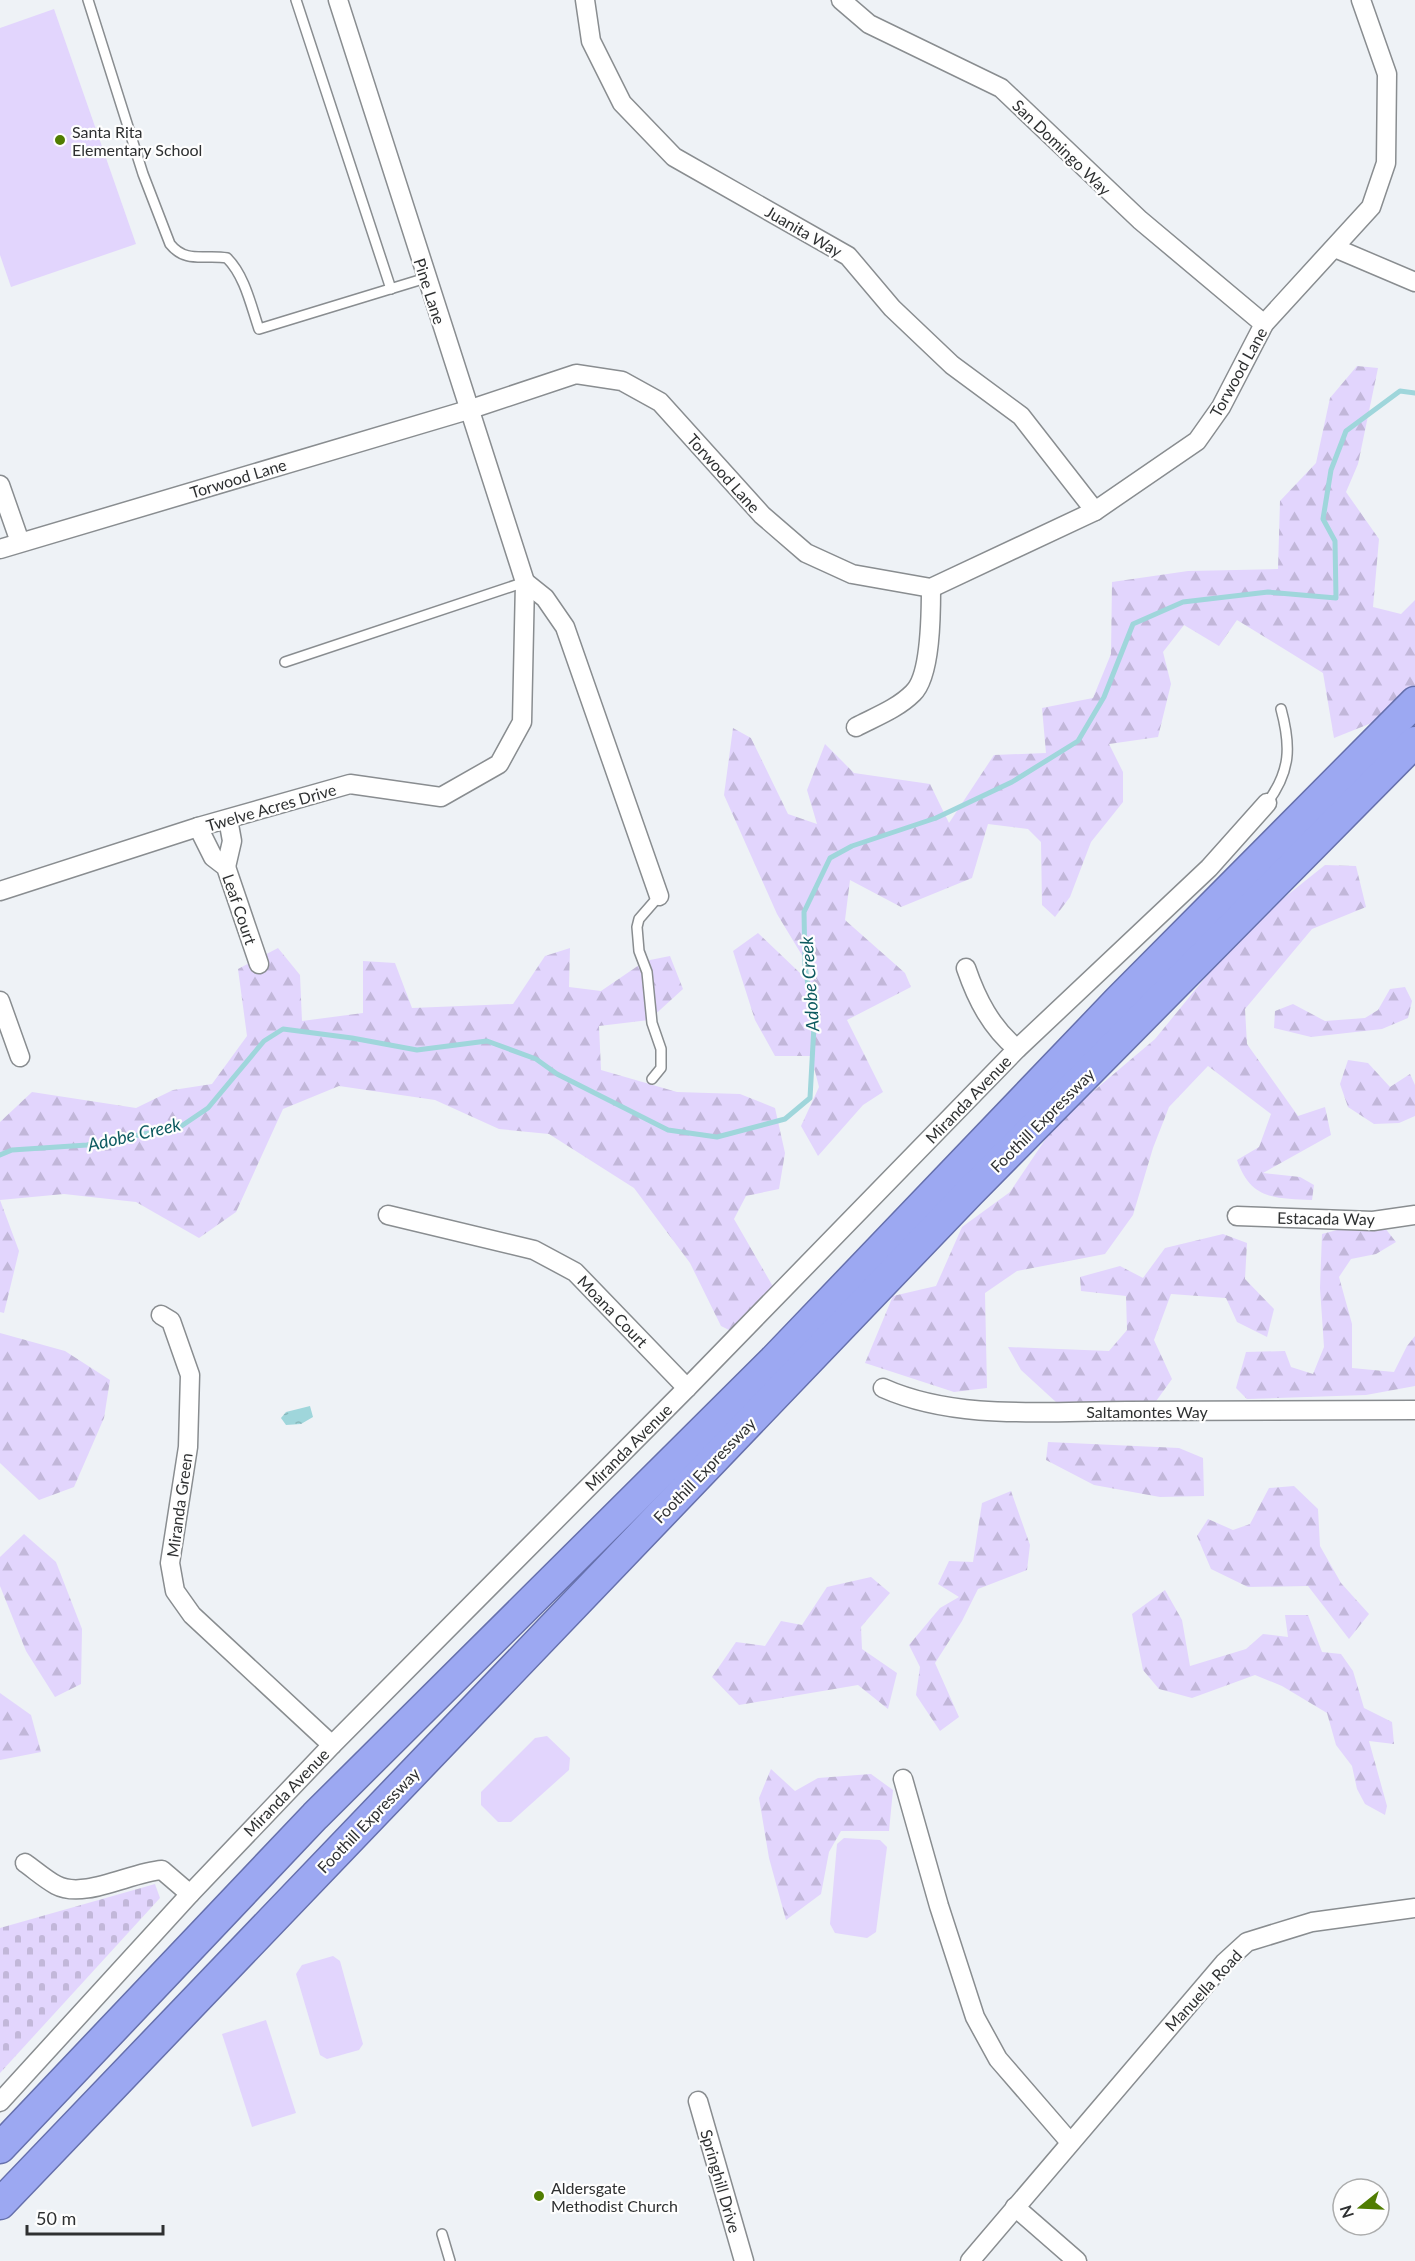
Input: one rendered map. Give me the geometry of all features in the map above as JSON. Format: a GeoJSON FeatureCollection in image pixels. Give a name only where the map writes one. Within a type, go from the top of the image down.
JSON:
{"type":"FeatureCollection","features":[{"type":"Feature","properties":{"kind":"highway","name":"Foothill Expressway"},"geometry":{"type":"LineString","coordinates":[[0,2148],[315,1816],[773,1361],[1118,1001],[1415,702]]}},
{"type":"Feature","properties":{"kind":"highway","name":"Foothill Expressway"},"geometry":{"type":"LineString","coordinates":[[0,2204],[970,1192],[1415,742]]}},
{"type":"Feature","properties":{"kind":"street","name":"Pine Lane"},"geometry":{"type":"LineString","coordinates":[[338,0],[525,582]]}},
{"type":"Feature","properties":{"kind":"street","name":"Juanita Way"},"geometry":{"type":"LineString","coordinates":[[585,0],[591,41],[622,103],[674,157],[848,256],[892,308],[952,365],[1021,416],[1095,511]]}},
{"type":"Feature","properties":{"kind":"street","name":"San Domingo Way"},"geometry":{"type":"LineString","coordinates":[[841,0],[868,24],[1001,88],[1140,220],[1264,324]]}},
{"type":"Feature","properties":{"kind":"street","name":"Torwood Lane"},"geometry":{"type":"LineString","coordinates":[[0,549],[468,410],[576,374],[622,381],[660,402],[762,515],[806,553],[852,574],[931,588],[1095,511],[1197,441],[1221,407],[1264,324],[1371,207],[1386,163],[1387,74],[1361,0]]}},
{"type":"Feature","properties":{"kind":"street"},"geometry":{"type":"LineString","coordinates":[[1335,248],[1415,282]]}},
{"type":"Feature","properties":{"kind":"street"},"geometry":{"type":"LineString","coordinates":[[0,485],[20,542]]}},
{"type":"Feature","properties":{"kind":"street"},"geometry":{"type":"LineString","coordinates":[[525,582],[545,598],[565,627],[659,896]]}},
{"type":"Feature","properties":{"kind":"street","name":"Twelve Acres Drive"},"geometry":{"type":"LineString","coordinates":[[0,891],[198,827],[350,784],[441,797],[499,764],[522,722],[525,582]]}},
{"type":"Feature","properties":{"kind":"street"},"geometry":{"type":"LineString","coordinates":[[856,727],[896,706],[915,692],[929,648],[931,588]]}},
{"type":"Feature","properties":{"kind":"street","name":"Miranda Avenue"},"geometry":{"type":"LineString","coordinates":[[0,2102],[190,1894],[332,1745],[687,1388],[1017,1049],[1209,868],[1267,803]]}},
{"type":"Feature","properties":{"kind":"street"},"geometry":{"type":"LineString","coordinates":[[226,867],[232,841],[228,819]]}},
{"type":"Feature","properties":{"kind":"street","name":"Leaf Court"},"geometry":{"type":"LineString","coordinates":[[198,827],[213,857],[226,867],[259,964]]}},
{"type":"Feature","properties":{"kind":"street"},"geometry":{"type":"LineString","coordinates":[[966,968],[976,998],[1001,1035],[1017,1049]]}},
{"type":"Feature","properties":{"kind":"street"},"geometry":{"type":"LineString","coordinates":[[0,1001],[20,1057]]}},
{"type":"Feature","properties":{"kind":"street","name":"Moana Court"},"geometry":{"type":"LineString","coordinates":[[388,1215],[534,1250],[575,1272],[687,1388]]}},
{"type":"Feature","properties":{"kind":"street","name":"Estacada Way"},"geometry":{"type":"LineString","coordinates":[[1237,1216],[1373,1221],[1415,1215]]}},
{"type":"Feature","properties":{"kind":"street","name":"Miranda Green"},"geometry":{"type":"LineString","coordinates":[[161,1315],[171,1322],[190,1375],[188,1447],[170,1563],[174,1591],[192,1615],[332,1745]]}},
{"type":"Feature","properties":{"kind":"street","name":"Saltamontes Way"},"geometry":{"type":"LineString","coordinates":[[883,1388],[906,1398],[935,1405],[1010,1411],[1415,1410]]}},
{"type":"Feature","properties":{"kind":"street"},"geometry":{"type":"LineString","coordinates":[[903,1779],[939,1906],[975,2017],[998,2059],[1069,2141]]}},
{"type":"Feature","properties":{"kind":"street"},"geometry":{"type":"LineString","coordinates":[[25,1863],[58,1886],[86,1890],[146,1871],[162,1870],[190,1894]]}},
{"type":"Feature","properties":{"kind":"street","name":"Manuella Road"},"geometry":{"type":"LineString","coordinates":[[970,2261],[1069,2141],[1224,1963],[1247,1942],[1312,1922],[1415,1908]]}},
{"type":"Feature","properties":{"kind":"street","name":"Springhill Drive"},"geometry":{"type":"LineString","coordinates":[[698,2101],[744,2261]]}},
{"type":"Feature","properties":{"kind":"street"},"geometry":{"type":"LineString","coordinates":[[1015,2207],[1077,2261]]}},
{"type":"Feature","properties":{"kind":"lane"},"geometry":{"type":"LineString","coordinates":[[88,0],[143,174],[170,244],[178,254],[190,257],[227,258],[235,266],[242,281],[259,329],[426,278]]}},
{"type":"Feature","properties":{"kind":"lane"},"geometry":{"type":"LineString","coordinates":[[296,0],[391,289]]}},
{"type":"Feature","properties":{"kind":"lane"},"geometry":{"type":"LineString","coordinates":[[285,662],[525,582]]}},
{"type":"Feature","properties":{"kind":"lane"},"geometry":{"type":"LineString","coordinates":[[1267,803],[1287,769],[1287,732],[1281,709]]}},
{"type":"Feature","properties":{"kind":"lane"},"geometry":{"type":"LineString","coordinates":[[652,1079],[661,1068],[661,1049],[652,1023],[648,972],[639,951],[637,927],[639,919],[659,896]]}},
{"type":"Feature","properties":{"kind":"lane"},"geometry":{"type":"LineString","coordinates":[[442,2234],[450,2261]]}},
{"type":"Feature","properties":{"kind":"green space","name":"Santa Rita Elementary School"},"geometry":{"type":"Polygon","coordinates":[[[54,9],[136,244],[11,287],[0,255],[0,28],[54,9]]]}},
{"type":"Feature","properties":{"kind":"green space"},"geometry":{"type":"Polygon","coordinates":[[[1357,366],[1378,368],[1358,464],[1346,492],[1379,539],[1373,607],[1401,614],[1415,600],[1415,685],[1374,722],[1334,738],[1323,673],[1237,620],[1219,646],[1184,625],[1163,652],[1171,684],[1158,737],[1109,744],[1123,772],[1123,802],[1091,842],[1070,897],[1055,917],[1042,905],[1041,842],[1028,829],[988,824],[972,878],[901,907],[850,880],[845,920],[905,973],[911,987],[847,1020],[883,1092],[863,1105],[818,1156],[801,1126],[819,1087],[811,1056],[775,1056],[755,1020],[733,951],[758,933],[800,973],[817,980],[777,914],[724,795],[733,728],[751,738],[788,814],[817,824],[807,790],[825,744],[854,773],[930,784],[949,823],[994,755],[1046,753],[1042,708],[1093,698],[1111,654],[1112,582],[1188,571],[1278,569],[1280,501],[1316,463],[1330,398],[1357,366]]]}},
{"type":"Feature","properties":{"kind":"green space"},"geometry":{"type":"Polygon","coordinates":[[[1325,865],[1356,866],[1366,907],[1312,929],[1245,1009],[1247,1044],[1298,1116],[1325,1107],[1331,1135],[1263,1173],[1300,1177],[1314,1185],[1312,1200],[1275,1197],[1257,1190],[1249,1183],[1237,1160],[1259,1147],[1271,1114],[1208,1066],[1169,1107],[1153,1148],[1133,1215],[1105,1254],[1017,1271],[985,1293],[987,1388],[954,1392],[865,1363],[893,1296],[936,1286],[962,1227],[1010,1192],[1057,1122],[1155,1039],[1245,929],[1325,865]]]}},
{"type":"Feature","properties":{"kind":"green space"},"geometry":{"type":"Polygon","coordinates":[[[278,948],[300,975],[302,1021],[363,1013],[363,961],[395,963],[412,1008],[513,1004],[545,956],[570,948],[569,987],[601,991],[645,961],[670,956],[683,989],[649,1020],[599,1026],[601,1070],[677,1092],[740,1094],[775,1108],[785,1153],[779,1189],[746,1196],[734,1219],[779,1297],[739,1335],[721,1326],[690,1263],[634,1188],[549,1134],[499,1129],[435,1100],[339,1086],[283,1109],[236,1212],[199,1238],[136,1202],[64,1194],[0,1200],[0,1122],[32,1092],[136,1108],[173,1090],[212,1084],[247,1036],[238,969],[278,948]]]}},
{"type":"Feature","properties":{"kind":"green space"},"geometry":{"type":"Polygon","coordinates":[[[1405,987],[1412,1001],[1408,1018],[1382,1029],[1311,1037],[1274,1028],[1275,1011],[1293,1004],[1325,1021],[1365,1018],[1378,1010],[1390,989],[1405,987]]]}},
{"type":"Feature","properties":{"kind":"green space"},"geometry":{"type":"Polygon","coordinates":[[[1348,1060],[1368,1063],[1390,1087],[1410,1074],[1415,1085],[1415,1116],[1399,1123],[1374,1124],[1348,1107],[1340,1084],[1348,1060]]]}},
{"type":"Feature","properties":{"kind":"green space"},"geometry":{"type":"Polygon","coordinates":[[[0,1200],[19,1251],[4,1313],[0,1312],[0,1200]]]}},
{"type":"Feature","properties":{"kind":"green space"},"geometry":{"type":"Polygon","coordinates":[[[1381,1223],[1396,1242],[1376,1254],[1351,1259],[1339,1277],[1352,1324],[1352,1368],[1394,1372],[1407,1346],[1415,1336],[1415,1386],[1366,1395],[1247,1399],[1236,1388],[1246,1352],[1285,1351],[1291,1367],[1313,1374],[1324,1347],[1320,1288],[1322,1234],[1356,1225],[1381,1223]]]}},
{"type":"Feature","properties":{"kind":"green space"},"geometry":{"type":"Polygon","coordinates":[[[1223,1234],[1247,1243],[1245,1279],[1274,1309],[1267,1337],[1237,1322],[1226,1298],[1171,1294],[1154,1340],[1172,1379],[1154,1404],[1057,1403],[1021,1370],[1008,1347],[1109,1351],[1127,1330],[1126,1296],[1081,1291],[1080,1277],[1120,1266],[1143,1278],[1165,1248],[1223,1234]]]}},
{"type":"Feature","properties":{"kind":"green space"},"geometry":{"type":"Polygon","coordinates":[[[0,1333],[65,1351],[110,1380],[104,1418],[74,1487],[39,1500],[0,1463],[0,1333]]]}},
{"type":"Feature","properties":{"kind":"green space"},"geometry":{"type":"Polygon","coordinates":[[[1048,1442],[1179,1448],[1203,1458],[1204,1496],[1160,1497],[1094,1485],[1046,1460],[1048,1442]]]}},
{"type":"Feature","properties":{"kind":"green space"},"geometry":{"type":"Polygon","coordinates":[[[1294,1486],[1318,1509],[1320,1546],[1341,1583],[1369,1614],[1349,1639],[1308,1586],[1248,1587],[1211,1569],[1197,1536],[1208,1519],[1233,1530],[1250,1524],[1269,1488],[1294,1486]]]}},
{"type":"Feature","properties":{"kind":"green space"},"geometry":{"type":"Polygon","coordinates":[[[1011,1491],[1030,1545],[1027,1570],[978,1589],[962,1621],[935,1663],[959,1717],[940,1731],[916,1695],[920,1667],[909,1645],[940,1608],[959,1597],[938,1584],[949,1561],[973,1562],[982,1503],[1011,1491]]]}},
{"type":"Feature","properties":{"kind":"green space"},"geometry":{"type":"Polygon","coordinates":[[[24,1534],[56,1562],[82,1629],[81,1684],[55,1697],[26,1651],[0,1586],[0,1557],[24,1534]]]}},
{"type":"Feature","properties":{"kind":"green space"},"geometry":{"type":"Polygon","coordinates":[[[871,1577],[890,1593],[861,1627],[862,1649],[897,1673],[888,1709],[858,1685],[739,1705],[712,1677],[736,1642],[765,1646],[781,1621],[802,1625],[827,1587],[871,1577]]]}},
{"type":"Feature","properties":{"kind":"green space"},"geometry":{"type":"Polygon","coordinates":[[[1165,1590],[1182,1620],[1190,1666],[1246,1649],[1263,1634],[1288,1637],[1285,1615],[1308,1615],[1322,1652],[1341,1654],[1353,1671],[1364,1708],[1392,1722],[1394,1744],[1369,1741],[1387,1806],[1385,1815],[1365,1804],[1357,1789],[1352,1766],[1336,1745],[1327,1713],[1282,1686],[1255,1675],[1192,1698],[1159,1689],[1143,1670],[1132,1614],[1165,1590]]]}},
{"type":"Feature","properties":{"kind":"green space"},"geometry":{"type":"Polygon","coordinates":[[[0,1693],[31,1715],[41,1752],[0,1760],[0,1693]]]}},
{"type":"Feature","properties":{"kind":"green space"},"geometry":{"type":"Polygon","coordinates":[[[547,1736],[570,1758],[569,1770],[511,1822],[498,1822],[481,1805],[481,1792],[535,1738],[547,1736]]]}},
{"type":"Feature","properties":{"kind":"green space"},"geometry":{"type":"Polygon","coordinates":[[[771,1769],[795,1791],[818,1778],[871,1774],[893,1790],[889,1831],[841,1831],[829,1852],[821,1894],[786,1920],[769,1858],[759,1798],[771,1769]]]}},
{"type":"Feature","properties":{"kind":"green space"},"geometry":{"type":"Polygon","coordinates":[[[844,1838],[880,1840],[887,1847],[876,1932],[867,1938],[835,1933],[830,1924],[837,1844],[844,1838]]]}},
{"type":"Feature","properties":{"kind":"green space"},"geometry":{"type":"Polygon","coordinates":[[[155,1884],[160,1898],[0,2073],[0,1928],[155,1884]]]}},
{"type":"Feature","properties":{"kind":"green space"},"geometry":{"type":"Polygon","coordinates":[[[333,1956],[340,1961],[363,2044],[359,2050],[327,2059],[320,2055],[296,1974],[302,1965],[333,1956]]]}},
{"type":"Feature","properties":{"kind":"green space"},"geometry":{"type":"Polygon","coordinates":[[[266,2020],[296,2113],[252,2127],[222,2034],[266,2020]]]}},
{"type":"Feature","properties":{"kind":"water"},"geometry":{"type":"Polygon","coordinates":[[[310,1406],[313,1417],[301,1424],[286,1425],[281,1418],[286,1412],[310,1406]]]}},
{"type":"Feature","properties":{"kind":"waterway","name":"Adobe Creek"},"geometry":{"type":"LineString","coordinates":[[0,1155],[12,1150],[87,1145],[180,1127],[208,1108],[264,1041],[283,1029],[417,1050],[487,1041],[536,1059],[557,1074],[668,1130],[717,1137],[785,1119],[810,1098],[814,1026],[805,965],[804,912],[830,858],[852,846],[936,818],[1012,782],[1078,741],[1104,697],[1133,624],[1183,602],[1268,592],[1336,598],[1335,541],[1323,519],[1331,470],[1346,431],[1400,391],[1415,393]]}},
{"type":"Feature","properties":{"kind":"place","name":"Santa Rita Elementary School"},"geometry":{"type":"Point","coordinates":[60,140]}},
{"type":"Feature","properties":{"kind":"place","name":"Aldersgate Methodist Church"},"geometry":{"type":"Point","coordinates":[539,2196]}}]}
